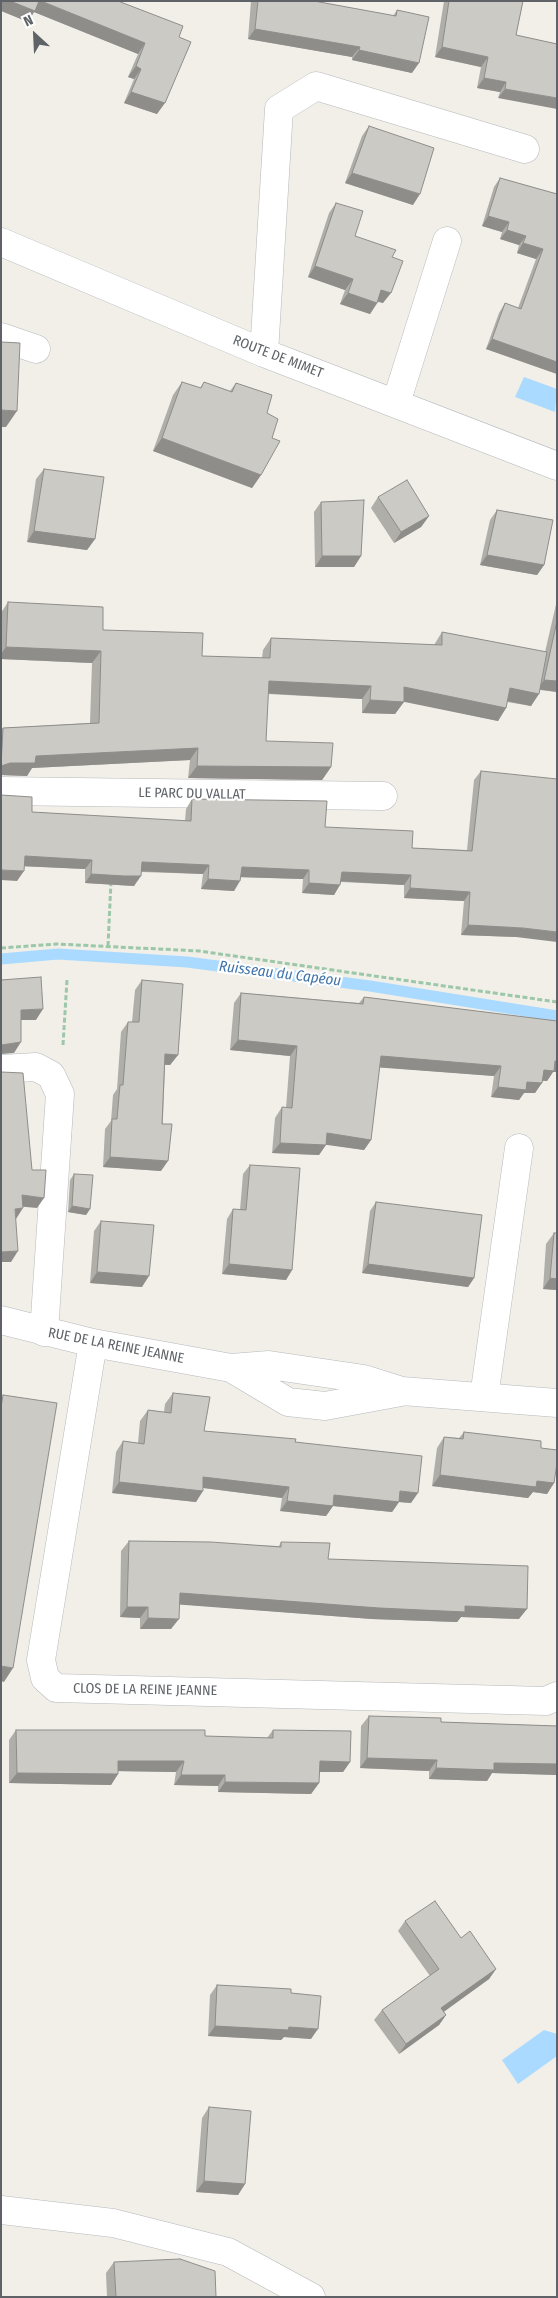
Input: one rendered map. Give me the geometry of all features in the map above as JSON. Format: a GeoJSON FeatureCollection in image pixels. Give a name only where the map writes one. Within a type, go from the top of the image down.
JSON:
{"type":"FeatureCollection","features":[{"type":"Feature","properties":{"kind":"street"},"geometry":{"type":"LineString","coordinates":[[264,353],[279,109],[316,86],[526,149]]}},
{"type":"Feature","properties":{"kind":"street"},"geometry":{"type":"LineString","coordinates":[[396,403],[447,241]]}},
{"type":"Feature","properties":{"kind":"street","name":"ROUTE DE MIMET"},"geometry":{"type":"LineString","coordinates":[[1,242],[264,353],[557,466]]}},
{"type":"Feature","properties":{"kind":"street"},"geometry":{"type":"LineString","coordinates":[[1,337],[36,349]]}},
{"type":"Feature","properties":{"kind":"street","name":"LE PARC DU VALLAT"},"geometry":{"type":"LineString","coordinates":[[1,791],[383,796]]}},
{"type":"Feature","properties":{"kind":"street"},"geometry":{"type":"LineString","coordinates":[[1,1069],[36,1067],[51,1075],[60,1094],[44,1332]]}},
{"type":"Feature","properties":{"kind":"street"},"geometry":{"type":"LineString","coordinates":[[484,1397],[518,1148]]}},
{"type":"Feature","properties":{"kind":"street","name":"RUE DE LA REINE JEANNE"},"geometry":{"type":"LineString","coordinates":[[1,1320],[93,1343],[231,1368],[288,1402],[325,1406],[402,1391],[557,1403]]}},
{"type":"Feature","properties":{"kind":"street","name":"CLOS DE LA REINE JEANNE"},"geometry":{"type":"LineString","coordinates":[[93,1343],[41,1660],[45,1678],[56,1688],[546,1701],[557,1696]]}},
{"type":"Feature","properties":{"kind":"street"},"geometry":{"type":"LineString","coordinates":[[2,2211],[113,2223],[228,2252],[311,2297]]}},
{"type":"Feature","properties":{"kind":"path"},"geometry":{"type":"LineString","coordinates":[[108,946],[112,879]]}},
{"type":"Feature","properties":{"kind":"path"},"geometry":{"type":"LineString","coordinates":[[1,948],[57,944],[199,951],[557,1002]]}},
{"type":"Feature","properties":{"kind":"path"},"geometry":{"type":"LineString","coordinates":[[51,1075],[63,1046],[67,980]]}},
{"type":"Feature","properties":{"kind":"water"},"geometry":{"type":"Polygon","coordinates":[[[524,377],[557,389],[555,412],[515,397],[524,377]]]}},
{"type":"Feature","properties":{"kind":"water"},"geometry":{"type":"Polygon","coordinates":[[[544,2030],[557,2034],[557,2056],[518,2084],[502,2060],[544,2030]]]}},
{"type":"Feature","properties":{"kind":"building"},"geometry":{"type":"Polygon","coordinates":[[[10,1],[39,1],[35,11],[10,1]]]}},
{"type":"Feature","properties":{"kind":"building"},"geometry":{"type":"Polygon","coordinates":[[[41,1],[118,1],[183,26],[179,37],[191,42],[165,103],[131,92],[141,69],[136,66],[145,43],[41,1]]]}},
{"type":"Feature","properties":{"kind":"building"},"geometry":{"type":"Polygon","coordinates":[[[258,1],[314,1],[396,16],[397,10],[429,17],[419,63],[359,50],[360,47],[255,29],[258,1]]]}},
{"type":"Feature","properties":{"kind":"building"},"geometry":{"type":"Polygon","coordinates":[[[449,1],[523,1],[516,35],[557,44],[557,98],[505,89],[506,82],[484,78],[488,57],[442,47],[449,1]]]}},
{"type":"Feature","properties":{"kind":"building"},"geometry":{"type":"Polygon","coordinates":[[[369,126],[434,148],[420,194],[352,173],[369,126]]]}},
{"type":"Feature","properties":{"kind":"building"},"geometry":{"type":"Polygon","coordinates":[[[500,178],[557,194],[557,362],[492,339],[505,303],[521,309],[543,249],[523,243],[526,236],[507,230],[509,222],[488,216],[500,178]]]}},
{"type":"Feature","properties":{"kind":"building"},"geometry":{"type":"Polygon","coordinates":[[[336,203],[363,211],[355,236],[396,250],[392,257],[403,261],[391,293],[381,290],[377,303],[348,293],[353,279],[315,266],[336,203]]]}},
{"type":"Feature","properties":{"kind":"building"},"geometry":{"type":"Polygon","coordinates":[[[1,342],[20,343],[17,411],[1,410],[1,342]]]}},
{"type":"Feature","properties":{"kind":"building"},"geometry":{"type":"Polygon","coordinates":[[[182,382],[201,388],[204,382],[232,392],[236,383],[272,395],[267,413],[278,419],[272,438],[280,441],[261,475],[162,438],[182,382]]]}},
{"type":"Feature","properties":{"kind":"building"},"geometry":{"type":"Polygon","coordinates":[[[44,469],[104,477],[95,539],[34,531],[44,469]]]}},
{"type":"Feature","properties":{"kind":"building"},"geometry":{"type":"Polygon","coordinates":[[[407,480],[429,516],[401,532],[378,497],[407,480]]]}},
{"type":"Feature","properties":{"kind":"building"},"geometry":{"type":"Polygon","coordinates":[[[364,500],[361,556],[322,556],[321,502],[364,500]]]}},
{"type":"Feature","properties":{"kind":"building"},"geometry":{"type":"Polygon","coordinates":[[[497,510],[553,520],[544,565],[487,555],[497,510]]]}},
{"type":"Feature","properties":{"kind":"building"},"geometry":{"type":"Polygon","coordinates":[[[8,602],[103,607],[103,630],[203,633],[202,656],[270,658],[271,638],[442,645],[442,632],[547,652],[539,694],[510,688],[506,708],[404,687],[404,702],[370,700],[371,686],[269,681],[266,741],[333,743],[331,767],[197,766],[198,748],[36,756],[35,763],[10,763],[1,766],[3,728],[99,723],[101,651],[6,647],[8,602]]]}},
{"type":"Feature","properties":{"kind":"building"},"geometry":{"type":"Polygon","coordinates":[[[557,621],[557,681],[544,680],[557,621]]]}},
{"type":"Feature","properties":{"kind":"building"},"geometry":{"type":"Polygon","coordinates":[[[481,771],[557,779],[557,932],[468,925],[470,892],[410,888],[411,875],[342,872],[340,885],[309,883],[309,870],[242,867],[240,881],[208,879],[209,865],[142,862],[141,876],[124,876],[91,874],[92,860],[25,856],[24,871],[1,870],[1,795],[32,797],[32,812],[191,821],[192,799],[327,801],[325,827],[413,831],[412,848],[472,851],[481,771]]]}},
{"type":"Feature","properties":{"kind":"building"},"geometry":{"type":"Polygon","coordinates":[[[41,977],[43,1009],[21,1010],[21,1042],[1,1045],[1,980],[41,977]]]}},
{"type":"Feature","properties":{"kind":"building"},"geometry":{"type":"Polygon","coordinates":[[[142,980],[183,984],[178,1055],[165,1054],[162,1124],[172,1124],[168,1161],[110,1157],[112,1119],[117,1119],[120,1085],[123,1085],[128,1022],[139,1022],[142,980]]]}},
{"type":"Feature","properties":{"kind":"building"},"geometry":{"type":"Polygon","coordinates":[[[241,993],[363,1004],[364,997],[557,1021],[557,1061],[555,1061],[554,1071],[544,1070],[542,1083],[527,1082],[526,1090],[498,1087],[501,1066],[381,1056],[371,1140],[327,1133],[326,1145],[280,1143],[282,1107],[292,1108],[297,1046],[238,1040],[241,993]]]}},
{"type":"Feature","properties":{"kind":"building"},"geometry":{"type":"Polygon","coordinates":[[[1,1072],[23,1073],[32,1170],[46,1170],[44,1198],[22,1195],[23,1208],[15,1209],[18,1251],[1,1252],[1,1072]]]}},
{"type":"Feature","properties":{"kind":"building"},"geometry":{"type":"Polygon","coordinates":[[[250,1165],[300,1168],[292,1270],[229,1264],[233,1209],[246,1210],[250,1165]]]}},
{"type":"Feature","properties":{"kind":"building"},"geometry":{"type":"Polygon","coordinates":[[[74,1174],[93,1175],[90,1209],[72,1206],[74,1174]]]}},
{"type":"Feature","properties":{"kind":"building"},"geometry":{"type":"Polygon","coordinates":[[[376,1202],[482,1215],[474,1278],[368,1264],[376,1202]]]}},
{"type":"Feature","properties":{"kind":"building"},"geometry":{"type":"Polygon","coordinates":[[[101,1221],[154,1225],[149,1276],[97,1272],[101,1221]]]}},
{"type":"Feature","properties":{"kind":"building"},"geometry":{"type":"Polygon","coordinates":[[[554,1233],[557,1233],[557,1279],[550,1278],[554,1233]]]}},
{"type":"Feature","properties":{"kind":"building"},"geometry":{"type":"Polygon","coordinates":[[[173,1393],[210,1397],[204,1431],[296,1439],[295,1442],[422,1456],[418,1493],[400,1491],[399,1502],[334,1495],[333,1506],[287,1501],[289,1487],[203,1477],[203,1491],[119,1482],[123,1441],[144,1444],[148,1410],[171,1413],[173,1393]]]}},
{"type":"Feature","properties":{"kind":"building"},"geometry":{"type":"Polygon","coordinates":[[[3,1395],[57,1403],[13,1668],[1,1666],[1,1407],[3,1395]]]}},
{"type":"Feature","properties":{"kind":"building"},"geometry":{"type":"Polygon","coordinates":[[[464,1432],[541,1441],[541,1448],[557,1450],[554,1483],[537,1481],[536,1487],[440,1475],[444,1437],[463,1439],[464,1432]]]}},
{"type":"Feature","properties":{"kind":"building"},"geometry":{"type":"Polygon","coordinates":[[[129,1541],[211,1542],[281,1547],[281,1542],[330,1543],[328,1559],[528,1566],[527,1609],[465,1606],[465,1612],[379,1608],[180,1593],[179,1619],[148,1618],[148,1607],[127,1607],[129,1541]]]}},
{"type":"Feature","properties":{"kind":"building"},"geometry":{"type":"Polygon","coordinates":[[[369,1716],[441,1718],[441,1722],[557,1726],[557,1764],[494,1763],[494,1770],[436,1768],[437,1760],[367,1758],[369,1716]]]}},
{"type":"Feature","properties":{"kind":"building"},"geometry":{"type":"Polygon","coordinates":[[[16,1730],[205,1730],[205,1736],[273,1738],[273,1730],[351,1731],[350,1762],[320,1761],[319,1783],[225,1782],[225,1775],[181,1775],[184,1761],[118,1761],[118,1774],[17,1773],[16,1730]]]}},
{"type":"Feature","properties":{"kind":"building"},"geometry":{"type":"Polygon","coordinates":[[[435,1901],[461,1938],[470,1931],[496,1969],[441,2008],[446,2015],[406,2044],[382,2010],[439,1969],[405,1921],[435,1901]]]}},
{"type":"Feature","properties":{"kind":"building"},"geometry":{"type":"Polygon","coordinates":[[[217,1985],[291,1989],[291,1993],[321,1996],[318,2029],[289,2027],[288,2030],[215,2026],[217,1985]]]}},
{"type":"Feature","properties":{"kind":"building"},"geometry":{"type":"Polygon","coordinates":[[[209,2107],[251,2111],[245,2184],[204,2181],[209,2107]]]}},
{"type":"Feature","properties":{"kind":"building"},"geometry":{"type":"Polygon","coordinates":[[[180,2259],[215,2271],[216,2297],[116,2297],[114,2262],[180,2259]]]}},
{"type":"Feature","properties":{"kind":"waterway","name":"Ruisseau du Capéou"},"geometry":{"type":"LineString","coordinates":[[1,959],[58,954],[187,962],[370,986],[557,1016]]}}]}
